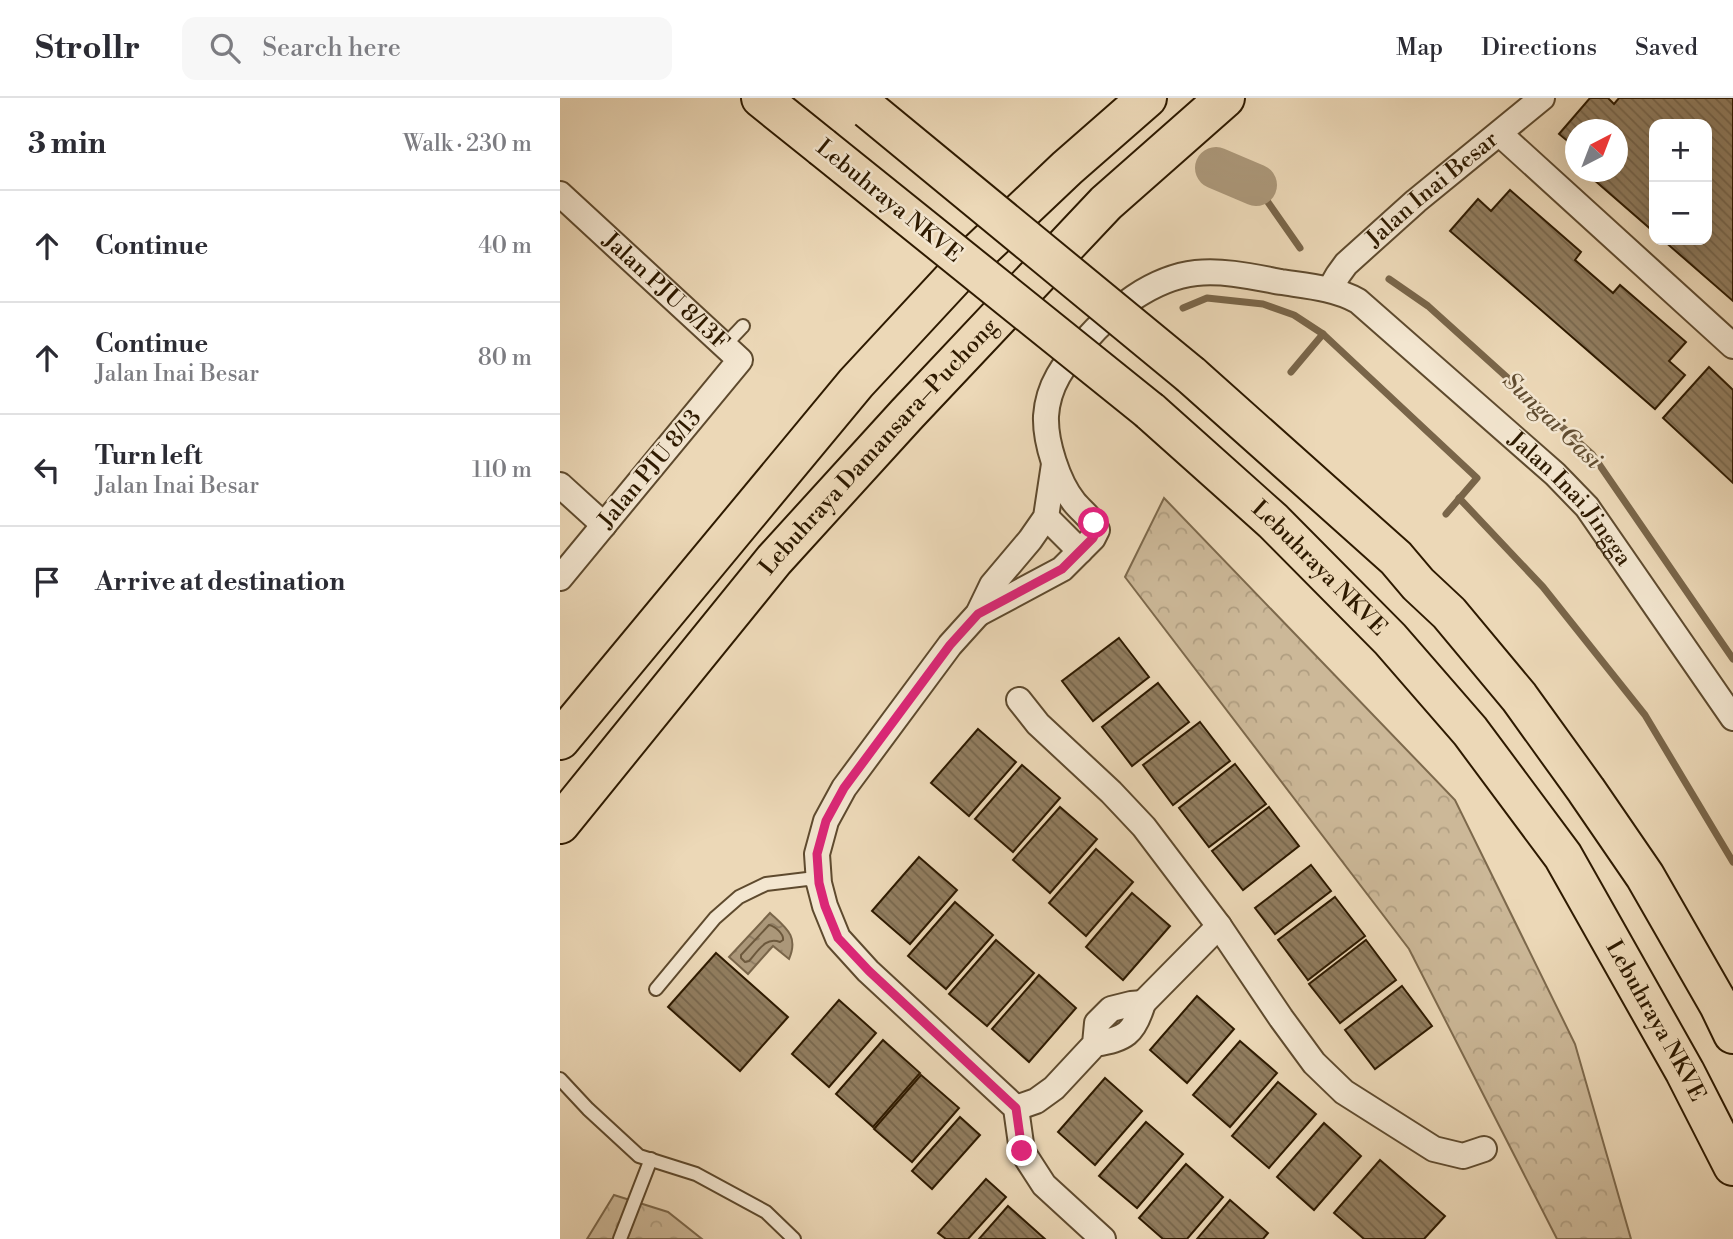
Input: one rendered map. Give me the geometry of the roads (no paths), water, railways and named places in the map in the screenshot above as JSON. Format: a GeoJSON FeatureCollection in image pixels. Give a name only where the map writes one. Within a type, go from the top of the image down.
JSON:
{"type":"FeatureCollection","features":[{"type":"Feature","properties":{"kind":"highway","name":"Lebuhraya NKVE"},"geometry":{"type":"LineString","coordinates":[[761,98],[1150,411],[1273,521],[1390,639],[1470,731],[1569,867],[1685,1072],[1733,1166]]}},
{"type":"Feature","properties":{"kind":"highway"},"geometry":{"type":"LineString","coordinates":[[560,740],[856,383],[971,259],[1067,168],[1147,98]]}},
{"type":"Feature","properties":{"kind":"highway","name":"Lebuhraya Damansara–Puchong"},"geometry":{"type":"LineString","coordinates":[[560,824],[774,560],[836,492],[1106,204],[1225,98]]}},
{"type":"Feature","properties":{"kind":"highway"},"geometry":{"type":"LineString","coordinates":[[861,104],[1191,375],[1396,558],[1448,613],[1519,697],[1587,790],[1645,876],[1733,1034]]}},
{"type":"Feature","properties":{"kind":"street","name":"Jalan Inai Besar"},"geometry":{"type":"LineString","coordinates":[[1330,289],[1346,264],[1416,201],[1542,98]]}},
{"type":"Feature","properties":{"kind":"street"},"geometry":{"type":"LineString","coordinates":[[1500,134],[1733,346]]}},
{"type":"Feature","properties":{"kind":"street","name":"Jalan PJU 8/13F"},"geometry":{"type":"LineString","coordinates":[[560,194],[732,353]]}},
{"type":"Feature","properties":{"kind":"street","name":"Jalan Inai Jingga"},"geometry":{"type":"LineString","coordinates":[[1054,463],[1047,436],[1046,417],[1049,398],[1064,363],[1107,318],[1147,290],[1173,278],[1196,273],[1244,276],[1330,289],[1352,298],[1371,311],[1555,474],[1587,507],[1733,718]]}},
{"type":"Feature","properties":{"kind":"street","name":"Jalan PJU 8/13"},"geometry":{"type":"LineString","coordinates":[[560,578],[604,525],[732,353]]}},
{"type":"Feature","properties":{"kind":"street"},"geometry":{"type":"LineString","coordinates":[[1054,463],[1046,517],[992,585],[978,614],[950,645],[844,788],[826,821],[817,854],[819,883],[838,938],[869,971],[1016,1108],[1022,1151],[1044,1185],[1103,1239]]}},
{"type":"Feature","properties":{"kind":"street"},"geometry":{"type":"LineString","coordinates":[[978,614],[1062,569],[1093,538],[1097,530],[1094,523],[1073,501],[1054,463]]}},
{"type":"Feature","properties":{"kind":"street"},"geometry":{"type":"LineString","coordinates":[[560,485],[604,525]]}},
{"type":"Feature","properties":{"kind":"street"},"geometry":{"type":"LineString","coordinates":[[1046,517],[1080,551]]}},
{"type":"Feature","properties":{"kind":"street"},"geometry":{"type":"LineString","coordinates":[[1019,700],[1038,724],[1111,792],[1144,827],[1219,926],[1314,1063],[1344,1092],[1434,1149],[1462,1156],[1484,1149]]}},
{"type":"Feature","properties":{"kind":"street"},"geometry":{"type":"LineString","coordinates":[[1016,1108],[1036,1101],[1054,1088],[1095,1044],[1097,1023],[1111,1009],[1143,1003],[1219,926]]}},
{"type":"Feature","properties":{"kind":"lane"},"geometry":{"type":"LineString","coordinates":[[732,353],[743,326]]}},
{"type":"Feature","properties":{"kind":"lane"},"geometry":{"type":"LineString","coordinates":[[656,989],[715,918],[739,897],[766,884],[807,879],[819,883]]}},
{"type":"Feature","properties":{"kind":"lane"},"geometry":{"type":"LineString","coordinates":[[560,1079],[639,1156],[696,1174],[766,1212],[794,1239]]}},
{"type":"Feature","properties":{"kind":"lane"},"geometry":{"type":"LineString","coordinates":[[620,1239],[651,1159]]}},
{"type":"Feature","properties":{"kind":"water"},"geometry":{"type":"Polygon","coordinates":[[[770,913],[786,928],[792,938],[792,951],[789,959],[773,946],[748,974],[729,957],[770,913]]]}},
{"type":"Feature","properties":{"kind":"waterway","name":"Sungai Gasi"},"geometry":{"type":"LineString","coordinates":[[1216,168],[1256,185]]}},
{"type":"Feature","properties":{"kind":"waterway","name":"Sungai Gasi"},"geometry":{"type":"LineString","coordinates":[[1256,185],[1300,248]]}},
{"type":"Feature","properties":{"kind":"waterway","name":"Sungai Gasi"},"geometry":{"type":"LineString","coordinates":[[1389,279],[1428,306],[1592,454],[1733,659]]}},
{"type":"Feature","properties":{"kind":"waterway"},"geometry":{"type":"LineString","coordinates":[[1183,308],[1207,298],[1263,304],[1294,315],[1323,334],[1477,478],[1446,514]]}},
{"type":"Feature","properties":{"kind":"waterway"},"geometry":{"type":"LineString","coordinates":[[1291,372],[1323,334]]}},
{"type":"Feature","properties":{"kind":"waterway"},"geometry":{"type":"LineString","coordinates":[[1459,498],[1543,587],[1645,715],[1733,862]]}}]}
